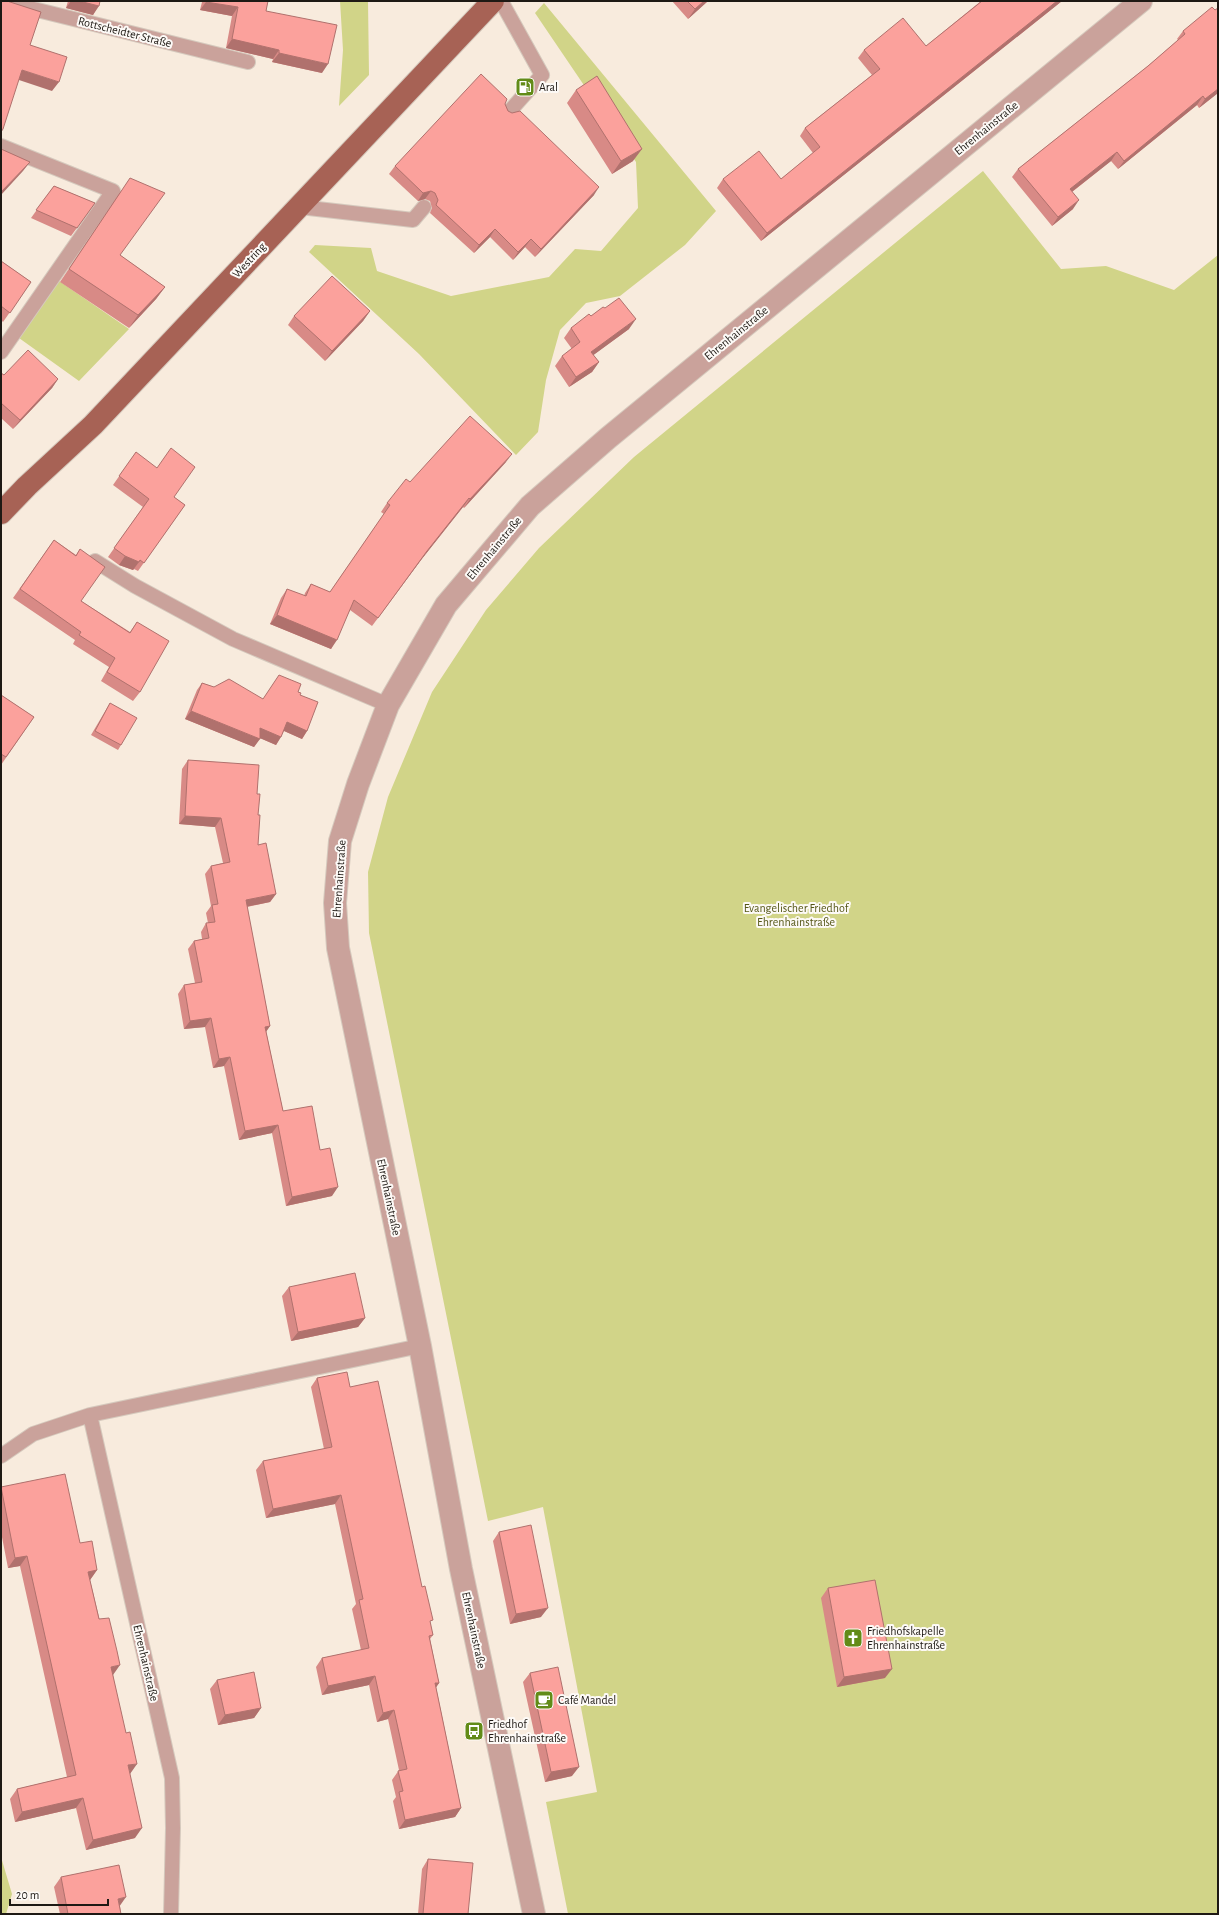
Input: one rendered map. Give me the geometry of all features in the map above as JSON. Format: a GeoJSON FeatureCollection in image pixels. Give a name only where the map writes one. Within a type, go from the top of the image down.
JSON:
{"type":"FeatureCollection","features":[{"type":"Feature","properties":{"kind":"main road","name":"Westring"},"geometry":{"type":"LineString","coordinates":[[1,513],[27,486],[93,425],[493,1]]}},
{"type":"Feature","properties":{"kind":"street","name":"Ehrenhainstraße"},"geometry":{"type":"LineString","coordinates":[[534,1914],[452,1522],[420,1346],[338,948],[335,903],[340,841],[358,784],[388,705],[446,604],[530,506],[614,433],[1141,1]]}},
{"type":"Feature","properties":{"kind":"lane","name":"Rottscheidter Straße"},"geometry":{"type":"LineString","coordinates":[[1,1],[248,62]]}},
{"type":"Feature","properties":{"kind":"lane"},"geometry":{"type":"LineString","coordinates":[[501,1],[542,75],[508,113]]}},
{"type":"Feature","properties":{"kind":"lane"},"geometry":{"type":"LineString","coordinates":[[1,146],[113,191],[1,352]]}},
{"type":"Feature","properties":{"kind":"lane"},"geometry":{"type":"LineString","coordinates":[[300,206],[413,220],[424,207]]}},
{"type":"Feature","properties":{"kind":"lane"},"geometry":{"type":"LineString","coordinates":[[94,560],[135,586],[233,639],[388,705]]}},
{"type":"Feature","properties":{"kind":"lane"},"geometry":{"type":"LineString","coordinates":[[1,1456],[33,1434],[90,1415],[420,1346]]}},
{"type":"Feature","properties":{"kind":"lane","name":"Ehrenhainstraße"},"geometry":{"type":"LineString","coordinates":[[90,1415],[172,1778],[173,1828],[171,1914]]}},
{"type":"Feature","properties":{"kind":"green space"},"geometry":{"type":"Polygon","coordinates":[[[340,1],[368,1],[369,75],[339,106],[343,50],[340,1]]]}},
{"type":"Feature","properties":{"kind":"green space"},"geometry":{"type":"Polygon","coordinates":[[[544,3],[716,211],[685,245],[620,296],[586,303],[560,330],[546,380],[538,432],[516,455],[419,354],[309,252],[315,245],[371,248],[377,271],[451,296],[549,277],[575,249],[601,251],[638,208],[636,162],[535,13],[544,3]]]}},
{"type":"Feature","properties":{"kind":"green space","name":"Evangelischer Friedhof Ehrenhainstraße"},"geometry":{"type":"Polygon","coordinates":[[[983,171],[1061,269],[1106,266],[1174,290],[1218,255],[1218,1914],[568,1914],[546,1802],[597,1792],[543,1507],[488,1521],[369,933],[368,872],[388,797],[432,692],[486,610],[539,548],[634,457],[983,171]]]}},
{"type":"Feature","properties":{"kind":"green space"},"geometry":{"type":"Polygon","coordinates":[[[59,281],[129,329],[79,381],[19,338],[59,281]]]}},
{"type":"Feature","properties":{"kind":"green space"},"geometry":{"type":"Polygon","coordinates":[[[1,1857],[12,1894],[6,1914],[1,1914],[1,1857]]]}},
{"type":"Feature","properties":{"kind":"building"},"geometry":{"type":"Polygon","coordinates":[[[1,1],[7,1],[41,12],[30,45],[67,57],[59,82],[22,70],[1,132],[1,1]]]}},
{"type":"Feature","properties":{"kind":"building"},"geometry":{"type":"Polygon","coordinates":[[[79,1],[100,1],[99,6],[79,1]]]}},
{"type":"Feature","properties":{"kind":"building"},"geometry":{"type":"Polygon","coordinates":[[[206,1],[268,1],[266,11],[337,25],[328,64],[279,53],[279,50],[232,39],[238,7],[206,1]]]}},
{"type":"Feature","properties":{"kind":"building"},"geometry":{"type":"Polygon","coordinates":[[[687,1],[704,1],[695,9],[687,1]]]}},
{"type":"Feature","properties":{"kind":"building"},"geometry":{"type":"Polygon","coordinates":[[[982,1],[1057,1],[767,233],[723,179],[759,151],[781,179],[820,147],[805,128],[880,69],[864,50],[903,18],[926,46],[982,1]]]}},
{"type":"Feature","properties":{"kind":"building"},"geometry":{"type":"Polygon","coordinates":[[[1212,7],[1215,10],[1218,8],[1218,89],[1205,99],[1203,96],[1124,161],[1117,152],[1070,189],[1079,200],[1058,217],[1018,169],[1148,66],[1185,34],[1183,31],[1212,7]]]}},
{"type":"Feature","properties":{"kind":"building"},"geometry":{"type":"Polygon","coordinates":[[[481,74],[507,99],[505,104],[508,111],[512,113],[520,111],[599,187],[541,249],[531,239],[518,252],[495,229],[479,245],[436,205],[438,200],[435,193],[431,191],[423,193],[395,166],[481,74]]]}},
{"type":"Feature","properties":{"kind":"building"},"geometry":{"type":"Polygon","coordinates":[[[597,76],[642,149],[621,161],[576,90],[597,76]]]}},
{"type":"Feature","properties":{"kind":"building"},"geometry":{"type":"Polygon","coordinates":[[[1,149],[30,162],[1,192],[1,149]]]}},
{"type":"Feature","properties":{"kind":"building"},"geometry":{"type":"Polygon","coordinates":[[[130,178],[165,193],[120,255],[165,287],[138,315],[69,269],[130,178]]]}},
{"type":"Feature","properties":{"kind":"building"},"geometry":{"type":"Polygon","coordinates":[[[54,186],[95,203],[77,228],[36,210],[54,186]]]}},
{"type":"Feature","properties":{"kind":"building"},"geometry":{"type":"Polygon","coordinates":[[[1,261],[31,282],[10,313],[1,306],[1,261]]]}},
{"type":"Feature","properties":{"kind":"building"},"geometry":{"type":"Polygon","coordinates":[[[332,276],[370,311],[332,351],[294,316],[332,276]]]}},
{"type":"Feature","properties":{"kind":"building"},"geometry":{"type":"Polygon","coordinates":[[[619,298],[636,319],[591,352],[599,362],[576,377],[562,356],[580,342],[571,328],[589,314],[591,316],[619,298]]]}},
{"type":"Feature","properties":{"kind":"building"},"geometry":{"type":"Polygon","coordinates":[[[28,350],[58,379],[20,420],[1,403],[1,373],[4,375],[28,350]]]}},
{"type":"Feature","properties":{"kind":"building"},"geometry":{"type":"Polygon","coordinates":[[[470,416],[512,454],[470,499],[469,498],[427,551],[378,618],[354,600],[337,640],[277,615],[287,589],[306,596],[311,584],[330,592],[390,505],[387,503],[406,479],[410,482],[470,416]]]}},
{"type":"Feature","properties":{"kind":"building"},"geometry":{"type":"Polygon","coordinates":[[[171,448],[195,467],[174,497],[185,505],[144,563],[140,560],[139,562],[125,556],[114,548],[149,499],[119,476],[136,452],[157,468],[171,448]]]}},
{"type":"Feature","properties":{"kind":"building"},"geometry":{"type":"Polygon","coordinates":[[[54,540],[76,556],[80,549],[105,567],[81,601],[130,633],[137,622],[169,641],[140,692],[107,672],[115,658],[79,635],[81,632],[20,589],[54,540]]]}},
{"type":"Feature","properties":{"kind":"building"},"geometry":{"type":"Polygon","coordinates":[[[279,675],[301,684],[298,692],[301,693],[300,695],[318,702],[307,731],[287,722],[281,737],[260,728],[260,739],[191,711],[202,683],[214,687],[229,679],[263,699],[279,675]]]}},
{"type":"Feature","properties":{"kind":"building"},"geometry":{"type":"Polygon","coordinates":[[[1,695],[34,717],[6,757],[1,754],[1,695]]]}},
{"type":"Feature","properties":{"kind":"building"},"geometry":{"type":"Polygon","coordinates":[[[110,703],[137,718],[121,745],[95,731],[110,703]]]}},
{"type":"Feature","properties":{"kind":"building"},"geometry":{"type":"Polygon","coordinates":[[[188,760],[259,765],[257,794],[260,794],[258,845],[266,843],[276,894],[246,900],[270,1026],[265,1027],[283,1111],[312,1106],[320,1150],[330,1148],[338,1187],[292,1197],[278,1125],[245,1131],[230,1057],[219,1059],[211,1018],[190,1021],[184,985],[202,982],[194,941],[209,938],[206,923],[215,922],[212,905],[218,904],[211,866],[230,862],[221,818],[185,816],[188,760]]]}},
{"type":"Feature","properties":{"kind":"building"},"geometry":{"type":"Polygon","coordinates":[[[355,1273],[365,1318],[298,1332],[289,1287],[355,1273]]]}},
{"type":"Feature","properties":{"kind":"building"},"geometry":{"type":"Polygon","coordinates":[[[347,1372],[350,1387],[378,1381],[422,1587],[425,1586],[433,1620],[430,1621],[433,1635],[429,1636],[439,1683],[435,1683],[461,1808],[405,1820],[399,1792],[403,1791],[398,1771],[407,1769],[394,1710],[383,1713],[375,1676],[328,1686],[322,1658],[369,1648],[359,1600],[363,1599],[341,1495],[273,1509],[263,1461],[332,1447],[317,1378],[347,1372]]]}},
{"type":"Feature","properties":{"kind":"building"},"geometry":{"type":"Polygon","coordinates":[[[65,1474],[80,1543],[92,1541],[97,1570],[88,1572],[99,1619],[109,1618],[117,1651],[120,1665],[111,1667],[126,1733],[130,1732],[137,1764],[128,1765],[142,1828],[93,1840],[83,1798],[22,1812],[17,1789],[76,1775],[27,1556],[15,1558],[1,1487],[65,1474]]]}},
{"type":"Feature","properties":{"kind":"building"},"geometry":{"type":"Polygon","coordinates":[[[531,1525],[548,1608],[516,1614],[499,1532],[531,1525]]]}},
{"type":"Feature","properties":{"kind":"building","name":"Friedhofskapelle Ehrenhainstraße"},"geometry":{"type":"Polygon","coordinates":[[[875,1580],[892,1669],[844,1677],[828,1588],[875,1580]]]}},
{"type":"Feature","properties":{"kind":"building"},"geometry":{"type":"Polygon","coordinates":[[[558,1667],[579,1767],[551,1772],[530,1673],[558,1667]]]}},
{"type":"Feature","properties":{"kind":"building"},"geometry":{"type":"Polygon","coordinates":[[[254,1672],[261,1708],[225,1715],[217,1680],[254,1672]]]}},
{"type":"Feature","properties":{"kind":"building"},"geometry":{"type":"Polygon","coordinates":[[[428,1859],[473,1863],[468,1914],[423,1914],[428,1859]]]}},
{"type":"Feature","properties":{"kind":"building"},"geometry":{"type":"Polygon","coordinates":[[[119,1865],[126,1897],[118,1899],[121,1914],[68,1914],[61,1877],[119,1865]]]}},
{"type":"Feature","properties":{"kind":"place","name":"Aral"},"geometry":{"type":"Point","coordinates":[525,87]}},
{"type":"Feature","properties":{"kind":"place","name":"Friedhofskapelle Ehrenhainstraße"},"geometry":{"type":"Point","coordinates":[853,1638]}},
{"type":"Feature","properties":{"kind":"place","name":"Café Mandel"},"geometry":{"type":"Point","coordinates":[544,1700]}},
{"type":"Feature","properties":{"kind":"place","name":"Friedhof Ehrenhainstraße"},"geometry":{"type":"Point","coordinates":[474,1731]}}]}
